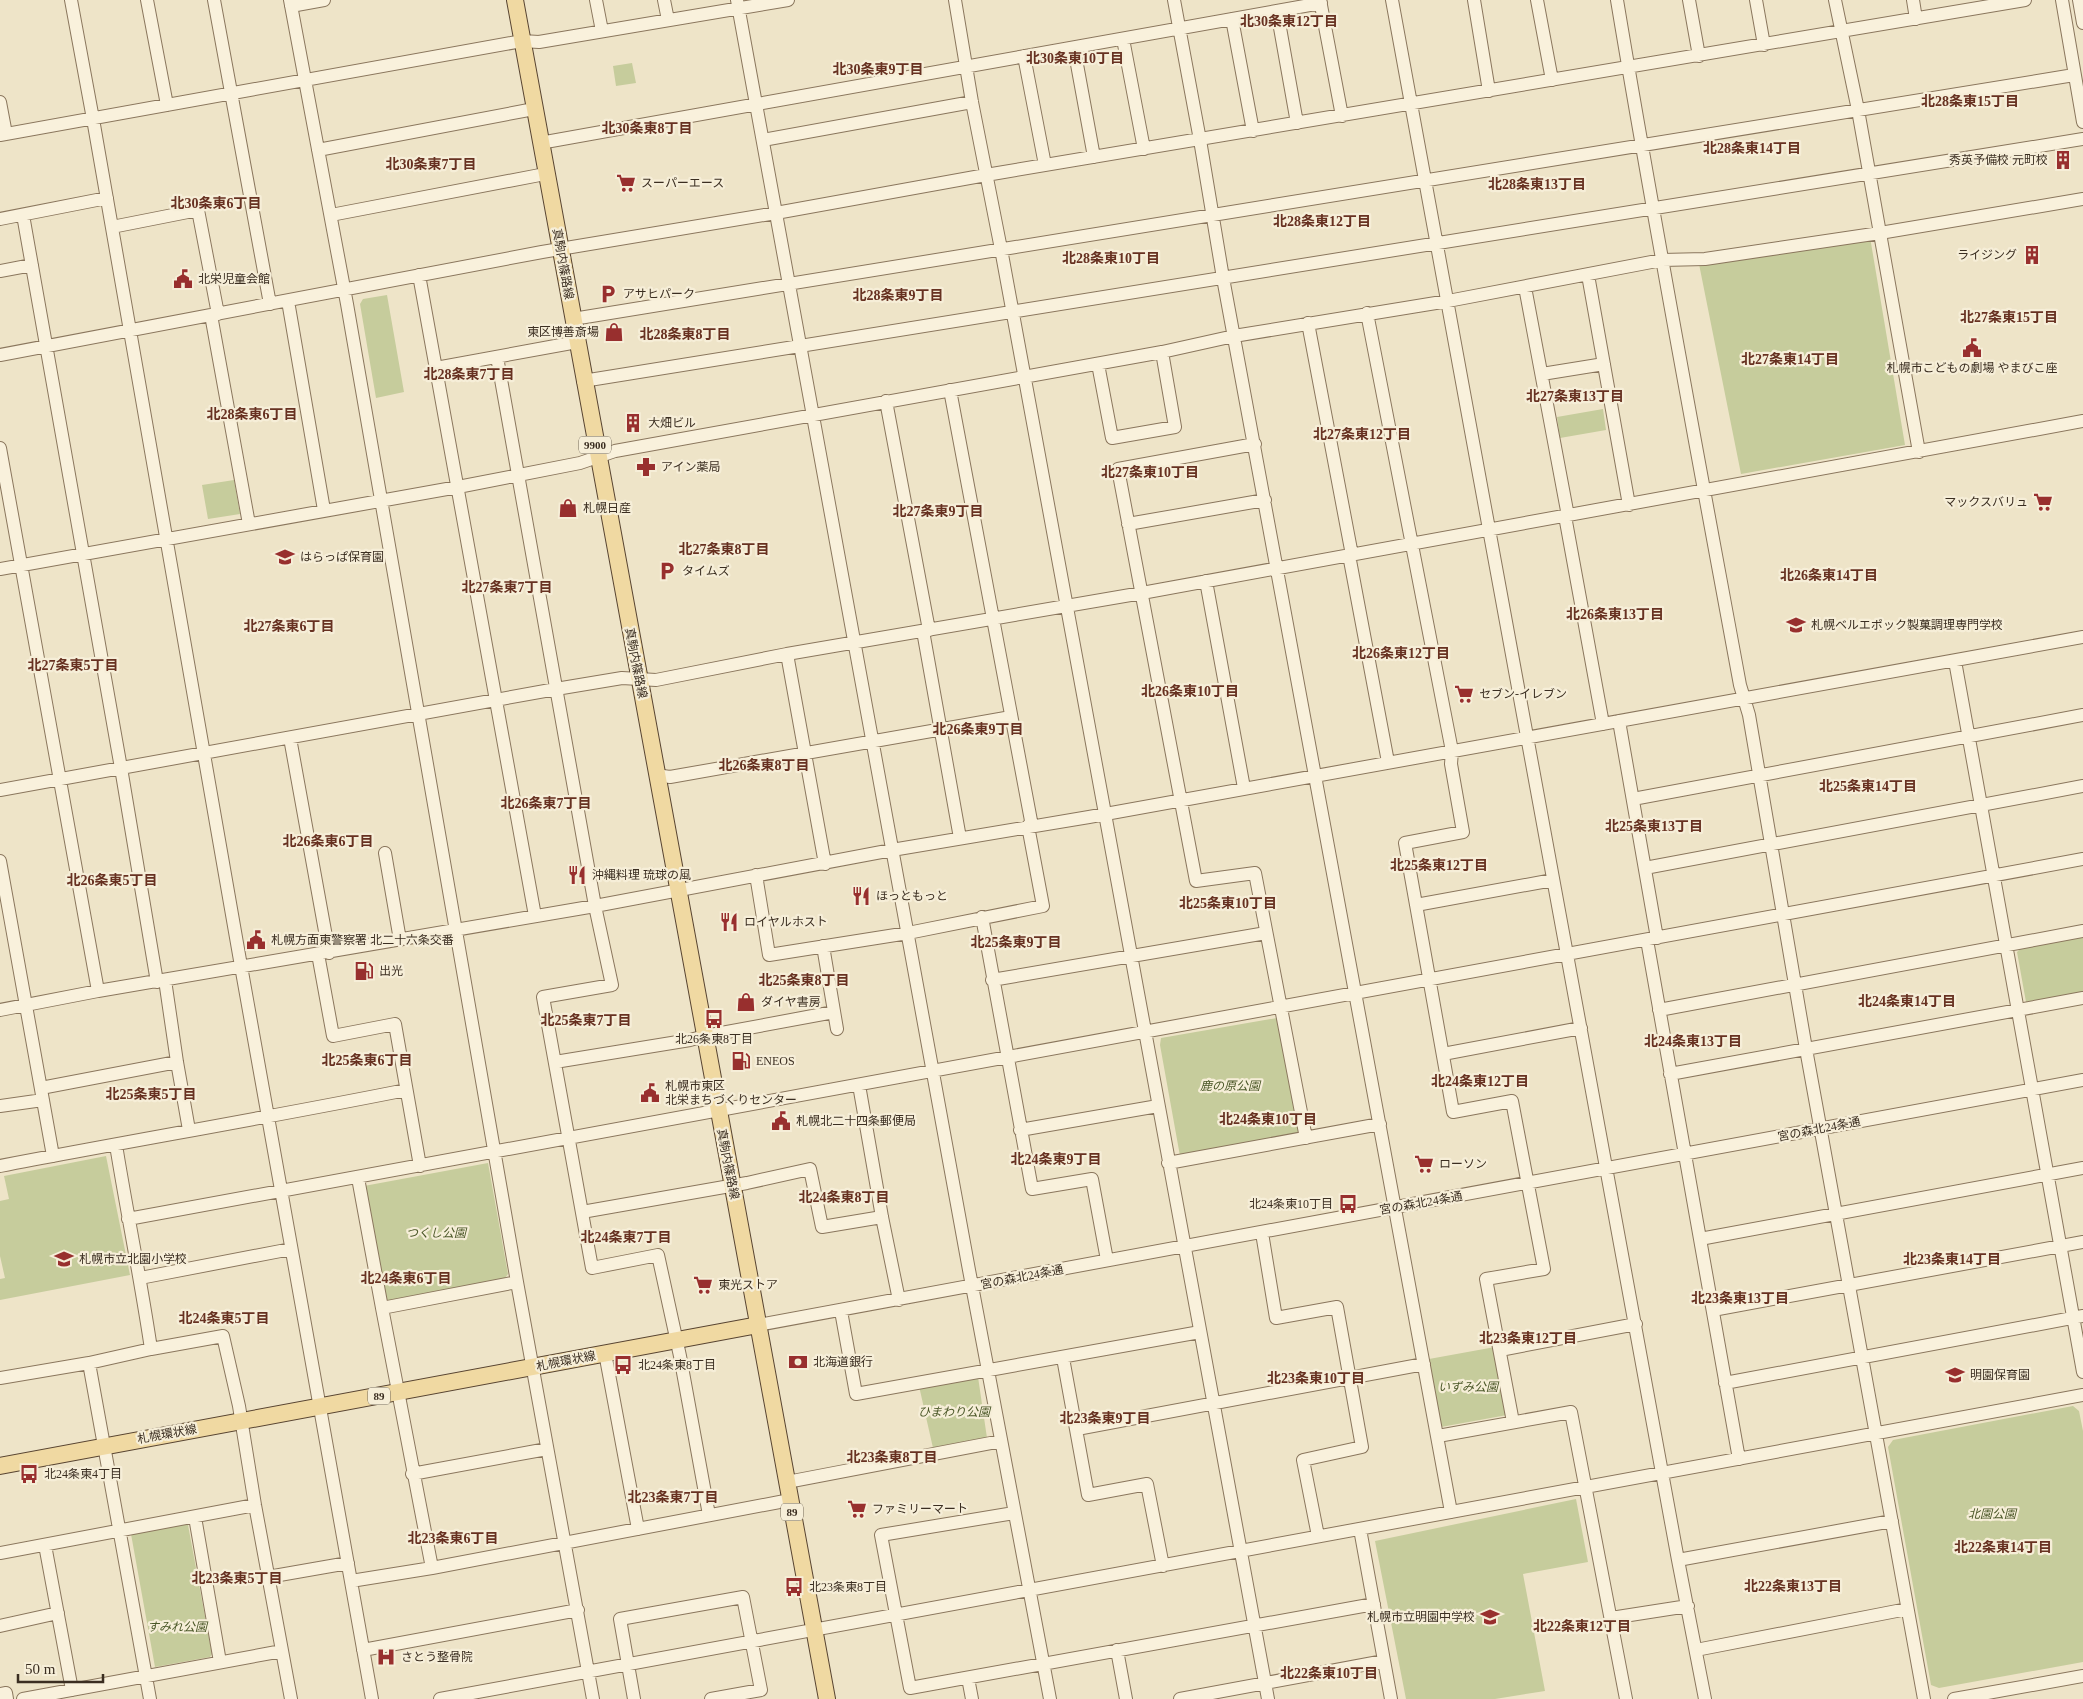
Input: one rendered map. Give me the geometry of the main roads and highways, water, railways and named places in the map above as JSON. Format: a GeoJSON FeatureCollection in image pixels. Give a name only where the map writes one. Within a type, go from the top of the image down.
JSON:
{"type":"FeatureCollection","features":[{"type":"Feature","properties":{"kind":"main road","name":"真駒内篠路線"},"geometry":{"type":"LineString","coordinates":[[514,0],[758,1326]]}},
{"type":"Feature","properties":{"kind":"main road","name":"札幌環状線"},"geometry":{"type":"LineString","coordinates":[[0,1466],[758,1326]]}},
{"type":"Feature","properties":{"kind":"main road","name":"89"},"geometry":{"type":"LineString","coordinates":[[758,1326],[827,1699]]}},
{"type":"Feature","properties":{"kind":"place","name":"秀英予備校 元町校"},"geometry":{"type":"Point","coordinates":[2063,160]}},
{"type":"Feature","properties":{"kind":"place","name":"スーパーエース"},"geometry":{"type":"Point","coordinates":[626,183]}},
{"type":"Feature","properties":{"kind":"place","name":"ライジング"},"geometry":{"type":"Point","coordinates":[2032,255]}},
{"type":"Feature","properties":{"kind":"place","name":"北栄児童会館"},"geometry":{"type":"Point","coordinates":[183,279]}},
{"type":"Feature","properties":{"kind":"place","name":"アサヒパーク"},"geometry":{"type":"Point","coordinates":[608,294]}},
{"type":"Feature","properties":{"kind":"place","name":"東区博善斎場"},"geometry":{"type":"Point","coordinates":[614,332]}},
{"type":"Feature","properties":{"kind":"place","name":"札幌市こどもの劇場 やまびこ座"},"geometry":{"type":"Point","coordinates":[1972,348]}},
{"type":"Feature","properties":{"kind":"place","name":"大畑ビル"},"geometry":{"type":"Point","coordinates":[633,423]}},
{"type":"Feature","properties":{"kind":"place","name":"アイン薬局"},"geometry":{"type":"Point","coordinates":[646,467]}},
{"type":"Feature","properties":{"kind":"place","name":"マックスバリュ"},"geometry":{"type":"Point","coordinates":[2043,502]}},
{"type":"Feature","properties":{"kind":"place","name":"札幌日産"},"geometry":{"type":"Point","coordinates":[568,508]}},
{"type":"Feature","properties":{"kind":"place","name":"はらっぱ保育園"},"geometry":{"type":"Point","coordinates":[285,557]}},
{"type":"Feature","properties":{"kind":"place","name":"タイムズ"},"geometry":{"type":"Point","coordinates":[667,571]}},
{"type":"Feature","properties":{"kind":"place","name":"札幌ベルエポック製菓調理専門学校"},"geometry":{"type":"Point","coordinates":[1796,625]}},
{"type":"Feature","properties":{"kind":"place","name":"セブン-イレブン"},"geometry":{"type":"Point","coordinates":[1464,694]}},
{"type":"Feature","properties":{"kind":"place","name":"沖縄料理 琉球の風"},"geometry":{"type":"Point","coordinates":[577,875]}},
{"type":"Feature","properties":{"kind":"place","name":"ほっともっと"},"geometry":{"type":"Point","coordinates":[861,896]}},
{"type":"Feature","properties":{"kind":"place","name":"ロイヤルホスト"},"geometry":{"type":"Point","coordinates":[729,922]}},
{"type":"Feature","properties":{"kind":"place","name":"札幌方面東警察署 北二十六条交番"},"geometry":{"type":"Point","coordinates":[256,940]}},
{"type":"Feature","properties":{"kind":"place","name":"出光"},"geometry":{"type":"Point","coordinates":[364,971]}},
{"type":"Feature","properties":{"kind":"place","name":"ダイヤ書房"},"geometry":{"type":"Point","coordinates":[746,1002]}},
{"type":"Feature","properties":{"kind":"place","name":"北26条東8丁目"},"geometry":{"type":"Point","coordinates":[714,1019]}},
{"type":"Feature","properties":{"kind":"place","name":"ENEOS"},"geometry":{"type":"Point","coordinates":[741,1061]}},
{"type":"Feature","properties":{"kind":"place","name":"札幌市東区 北栄まちづくりセンター"},"geometry":{"type":"Point","coordinates":[650,1093]}},
{"type":"Feature","properties":{"kind":"place","name":"札幌北二十四条郵便局"},"geometry":{"type":"Point","coordinates":[781,1121]}},
{"type":"Feature","properties":{"kind":"place","name":"ローソン"},"geometry":{"type":"Point","coordinates":[1424,1164]}},
{"type":"Feature","properties":{"kind":"place","name":"北24条東10丁目"},"geometry":{"type":"Point","coordinates":[1348,1204]}},
{"type":"Feature","properties":{"kind":"place","name":"札幌市立北園小学校"},"geometry":{"type":"Point","coordinates":[64,1259]}},
{"type":"Feature","properties":{"kind":"place","name":"東光ストア"},"geometry":{"type":"Point","coordinates":[703,1285]}},
{"type":"Feature","properties":{"kind":"place","name":"北海道銀行"},"geometry":{"type":"Point","coordinates":[798,1362]}},
{"type":"Feature","properties":{"kind":"place","name":"北24条東8丁目"},"geometry":{"type":"Point","coordinates":[623,1365]}},
{"type":"Feature","properties":{"kind":"place","name":"明園保育園"},"geometry":{"type":"Point","coordinates":[1955,1375]}},
{"type":"Feature","properties":{"kind":"place","name":"北24条東4丁目"},"geometry":{"type":"Point","coordinates":[29,1474]}},
{"type":"Feature","properties":{"kind":"place","name":"ファミリーマート"},"geometry":{"type":"Point","coordinates":[857,1509]}},
{"type":"Feature","properties":{"kind":"place","name":"北23条東8丁目"},"geometry":{"type":"Point","coordinates":[794,1587]}},
{"type":"Feature","properties":{"kind":"place","name":"札幌市立明園中学校"},"geometry":{"type":"Point","coordinates":[1490,1617]}},
{"type":"Feature","properties":{"kind":"place","name":"さとう整骨院"},"geometry":{"type":"Point","coordinates":[386,1657]}},
{"type":"Feature","properties":{"kind":"district","name":"北30条東12丁目"},"geometry":{"type":"Point","coordinates":[1289,21]}},
{"type":"Feature","properties":{"kind":"district","name":"北30条東10丁目"},"geometry":{"type":"Point","coordinates":[1075,58]}},
{"type":"Feature","properties":{"kind":"district","name":"北30条東9丁目"},"geometry":{"type":"Point","coordinates":[878,69]}},
{"type":"Feature","properties":{"kind":"district","name":"北28条東15丁目"},"geometry":{"type":"Point","coordinates":[1970,101]}},
{"type":"Feature","properties":{"kind":"district","name":"北30条東8丁目"},"geometry":{"type":"Point","coordinates":[647,128]}},
{"type":"Feature","properties":{"kind":"district","name":"北28条東14丁目"},"geometry":{"type":"Point","coordinates":[1752,148]}},
{"type":"Feature","properties":{"kind":"district","name":"北30条東7丁目"},"geometry":{"type":"Point","coordinates":[431,164]}},
{"type":"Feature","properties":{"kind":"district","name":"北28条東13丁目"},"geometry":{"type":"Point","coordinates":[1537,184]}},
{"type":"Feature","properties":{"kind":"district","name":"北30条東6丁目"},"geometry":{"type":"Point","coordinates":[216,203]}},
{"type":"Feature","properties":{"kind":"district","name":"北28条東12丁目"},"geometry":{"type":"Point","coordinates":[1322,221]}},
{"type":"Feature","properties":{"kind":"district","name":"北28条東10丁目"},"geometry":{"type":"Point","coordinates":[1111,258]}},
{"type":"Feature","properties":{"kind":"district","name":"北28条東9丁目"},"geometry":{"type":"Point","coordinates":[898,295]}},
{"type":"Feature","properties":{"kind":"district","name":"北27条東15丁目"},"geometry":{"type":"Point","coordinates":[2009,317]}},
{"type":"Feature","properties":{"kind":"district","name":"北28条東8丁目"},"geometry":{"type":"Point","coordinates":[685,334]}},
{"type":"Feature","properties":{"kind":"district","name":"北27条東14丁目"},"geometry":{"type":"Point","coordinates":[1790,359]}},
{"type":"Feature","properties":{"kind":"district","name":"北28条東7丁目"},"geometry":{"type":"Point","coordinates":[469,374]}},
{"type":"Feature","properties":{"kind":"district","name":"北27条東13丁目"},"geometry":{"type":"Point","coordinates":[1575,396]}},
{"type":"Feature","properties":{"kind":"district","name":"北28条東6丁目"},"geometry":{"type":"Point","coordinates":[252,414]}},
{"type":"Feature","properties":{"kind":"district","name":"北27条東12丁目"},"geometry":{"type":"Point","coordinates":[1362,434]}},
{"type":"Feature","properties":{"kind":"district","name":"北27条東10丁目"},"geometry":{"type":"Point","coordinates":[1150,472]}},
{"type":"Feature","properties":{"kind":"district","name":"北27条東9丁目"},"geometry":{"type":"Point","coordinates":[938,511]}},
{"type":"Feature","properties":{"kind":"district","name":"北27条東8丁目"},"geometry":{"type":"Point","coordinates":[724,549]}},
{"type":"Feature","properties":{"kind":"district","name":"北26条東14丁目"},"geometry":{"type":"Point","coordinates":[1829,575]}},
{"type":"Feature","properties":{"kind":"district","name":"北27条東7丁目"},"geometry":{"type":"Point","coordinates":[507,587]}},
{"type":"Feature","properties":{"kind":"district","name":"北26条東13丁目"},"geometry":{"type":"Point","coordinates":[1615,614]}},
{"type":"Feature","properties":{"kind":"district","name":"北27条東6丁目"},"geometry":{"type":"Point","coordinates":[289,626]}},
{"type":"Feature","properties":{"kind":"district","name":"北26条東12丁目"},"geometry":{"type":"Point","coordinates":[1401,653]}},
{"type":"Feature","properties":{"kind":"district","name":"北27条東5丁目"},"geometry":{"type":"Point","coordinates":[73,665]}},
{"type":"Feature","properties":{"kind":"district","name":"北26条東10丁目"},"geometry":{"type":"Point","coordinates":[1190,691]}},
{"type":"Feature","properties":{"kind":"district","name":"北26条東9丁目"},"geometry":{"type":"Point","coordinates":[978,729]}},
{"type":"Feature","properties":{"kind":"district","name":"北26条東8丁目"},"geometry":{"type":"Point","coordinates":[764,765]}},
{"type":"Feature","properties":{"kind":"district","name":"北25条東14丁目"},"geometry":{"type":"Point","coordinates":[1868,786]}},
{"type":"Feature","properties":{"kind":"district","name":"北26条東7丁目"},"geometry":{"type":"Point","coordinates":[546,803]}},
{"type":"Feature","properties":{"kind":"district","name":"北25条東13丁目"},"geometry":{"type":"Point","coordinates":[1654,826]}},
{"type":"Feature","properties":{"kind":"district","name":"北26条東6丁目"},"geometry":{"type":"Point","coordinates":[328,841]}},
{"type":"Feature","properties":{"kind":"district","name":"北25条東12丁目"},"geometry":{"type":"Point","coordinates":[1439,865]}},
{"type":"Feature","properties":{"kind":"district","name":"北26条東5丁目"},"geometry":{"type":"Point","coordinates":[112,880]}},
{"type":"Feature","properties":{"kind":"district","name":"北25条東10丁目"},"geometry":{"type":"Point","coordinates":[1228,903]}},
{"type":"Feature","properties":{"kind":"district","name":"北25条東9丁目"},"geometry":{"type":"Point","coordinates":[1016,942]}},
{"type":"Feature","properties":{"kind":"district","name":"北25条東8丁目"},"geometry":{"type":"Point","coordinates":[804,980]}},
{"type":"Feature","properties":{"kind":"district","name":"北24条東14丁目"},"geometry":{"type":"Point","coordinates":[1907,1001]}},
{"type":"Feature","properties":{"kind":"district","name":"北25条東7丁目"},"geometry":{"type":"Point","coordinates":[586,1020]}},
{"type":"Feature","properties":{"kind":"district","name":"北24条東13丁目"},"geometry":{"type":"Point","coordinates":[1693,1041]}},
{"type":"Feature","properties":{"kind":"district","name":"北25条東6丁目"},"geometry":{"type":"Point","coordinates":[367,1060]}},
{"type":"Feature","properties":{"kind":"district","name":"北24条東12丁目"},"geometry":{"type":"Point","coordinates":[1480,1081]}},
{"type":"Feature","properties":{"kind":"district","name":"北25条東5丁目"},"geometry":{"type":"Point","coordinates":[151,1094]}},
{"type":"Feature","properties":{"kind":"district","name":"北24条東10丁目"},"geometry":{"type":"Point","coordinates":[1268,1119]}},
{"type":"Feature","properties":{"kind":"district","name":"北24条東9丁目"},"geometry":{"type":"Point","coordinates":[1056,1159]}},
{"type":"Feature","properties":{"kind":"district","name":"北24条東8丁目"},"geometry":{"type":"Point","coordinates":[844,1197]}},
{"type":"Feature","properties":{"kind":"district","name":"北24条東7丁目"},"geometry":{"type":"Point","coordinates":[626,1237]}},
{"type":"Feature","properties":{"kind":"district","name":"北23条東14丁目"},"geometry":{"type":"Point","coordinates":[1952,1259]}},
{"type":"Feature","properties":{"kind":"district","name":"北24条東6丁目"},"geometry":{"type":"Point","coordinates":[406,1278]}},
{"type":"Feature","properties":{"kind":"district","name":"北23条東13丁目"},"geometry":{"type":"Point","coordinates":[1740,1298]}},
{"type":"Feature","properties":{"kind":"district","name":"北24条東5丁目"},"geometry":{"type":"Point","coordinates":[224,1318]}},
{"type":"Feature","properties":{"kind":"district","name":"北23条東12丁目"},"geometry":{"type":"Point","coordinates":[1528,1338]}},
{"type":"Feature","properties":{"kind":"district","name":"北23条東10丁目"},"geometry":{"type":"Point","coordinates":[1316,1378]}},
{"type":"Feature","properties":{"kind":"district","name":"北23条東9丁目"},"geometry":{"type":"Point","coordinates":[1105,1418]}},
{"type":"Feature","properties":{"kind":"district","name":"北23条東8丁目"},"geometry":{"type":"Point","coordinates":[892,1457]}},
{"type":"Feature","properties":{"kind":"district","name":"北23条東7丁目"},"geometry":{"type":"Point","coordinates":[673,1497]}},
{"type":"Feature","properties":{"kind":"district","name":"北23条東6丁目"},"geometry":{"type":"Point","coordinates":[453,1538]}},
{"type":"Feature","properties":{"kind":"district","name":"北22条東14丁目"},"geometry":{"type":"Point","coordinates":[2003,1547]}},
{"type":"Feature","properties":{"kind":"district","name":"北23条東5丁目"},"geometry":{"type":"Point","coordinates":[237,1578]}},
{"type":"Feature","properties":{"kind":"district","name":"北22条東13丁目"},"geometry":{"type":"Point","coordinates":[1793,1586]}},
{"type":"Feature","properties":{"kind":"district","name":"北22条東12丁目"},"geometry":{"type":"Point","coordinates":[1582,1626]}},
{"type":"Feature","properties":{"kind":"district","name":"北22条東10丁目"},"geometry":{"type":"Point","coordinates":[1329,1673]}},
{"type":"Feature","properties":{"kind":"park label","name":"鹿の原公園"},"geometry":{"type":"Point","coordinates":[1230,1086]}},
{"type":"Feature","properties":{"kind":"park label","name":"つくし公園"},"geometry":{"type":"Point","coordinates":[436,1233]}},
{"type":"Feature","properties":{"kind":"park label","name":"いずみ公園"},"geometry":{"type":"Point","coordinates":[1468,1387]}},
{"type":"Feature","properties":{"kind":"park label","name":"ひまわり公園"},"geometry":{"type":"Point","coordinates":[954,1412]}},
{"type":"Feature","properties":{"kind":"park label","name":"北園公園"},"geometry":{"type":"Point","coordinates":[1992,1514]}},
{"type":"Feature","properties":{"kind":"park label","name":"すみれ公園"},"geometry":{"type":"Point","coordinates":[177,1627]}}]}
